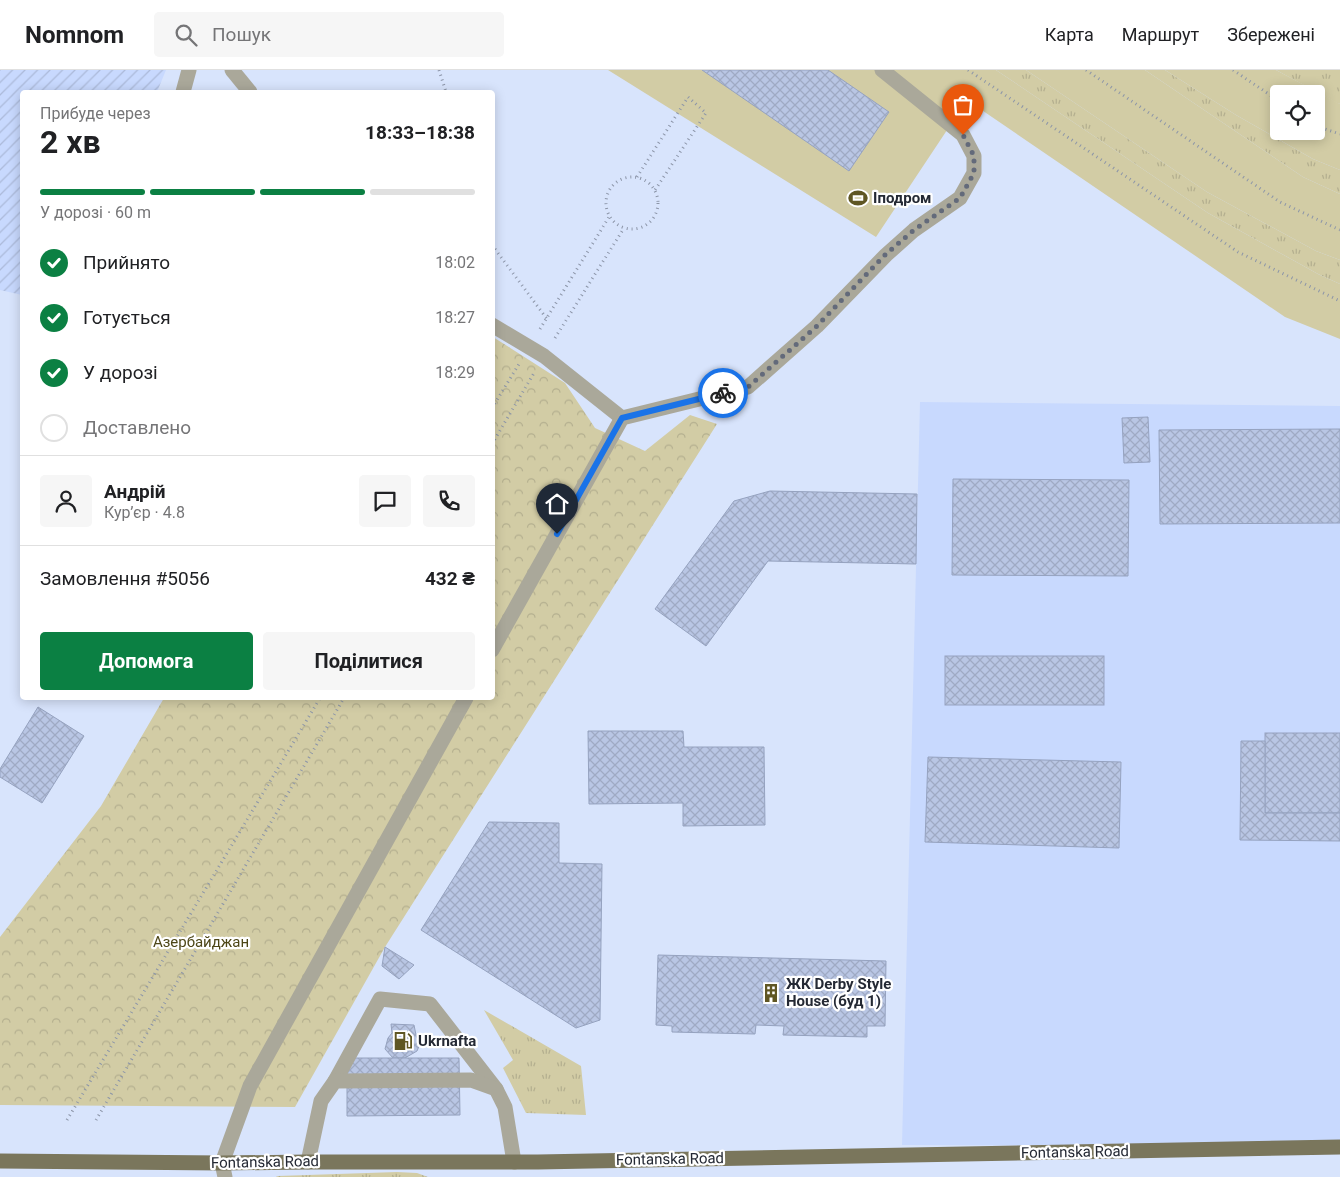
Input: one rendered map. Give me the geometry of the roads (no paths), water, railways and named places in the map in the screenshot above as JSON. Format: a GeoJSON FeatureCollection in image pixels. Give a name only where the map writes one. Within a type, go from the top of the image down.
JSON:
{"type":"FeatureCollection","features":[{"type":"Feature","properties":{"kind":"main road","name":"Fontanska Road"},"geometry":{"type":"LineString","coordinates":[[0,1161],[223,1170],[308,1162],[514,1162],[1340,1147]]}},
{"type":"Feature","properties":{"kind":"main road"},"geometry":{"type":"LineString","coordinates":[[514,1162],[514,1177]]}},
{"type":"Feature","properties":{"kind":"lane"},"geometry":{"type":"LineString","coordinates":[[184,90],[189,70]]}},
{"type":"Feature","properties":{"kind":"lane"},"geometry":{"type":"LineString","coordinates":[[232,70],[248,90]]}},
{"type":"Feature","properties":{"kind":"lane"},"geometry":{"type":"LineString","coordinates":[[495,645],[622,418],[748,387],[817,326],[886,254],[914,230],[960,198],[974,173],[974,156],[963,135],[882,70]]}},
{"type":"Feature","properties":{"kind":"lane"},"geometry":{"type":"LineString","coordinates":[[495,327],[544,356],[622,418]]}},
{"type":"Feature","properties":{"kind":"lane"},"geometry":{"type":"LineString","coordinates":[[223,1170],[250,1086],[465,700]]}},
{"type":"Feature","properties":{"kind":"lane"},"geometry":{"type":"LineString","coordinates":[[308,1162],[321,1101],[335,1081],[380,999],[430,1004],[496,1089],[505,1106],[514,1162]]}},
{"type":"Feature","properties":{"kind":"lane"},"geometry":{"type":"LineString","coordinates":[[335,1081],[471,1080],[496,1089]]}},
{"type":"Feature","properties":{"kind":"place","name":"Іподром"},"geometry":{"type":"Point","coordinates":[858,198]}},
{"type":"Feature","properties":{"kind":"place","name":"ЖК Derby Style House (буд 1)"},"geometry":{"type":"Point","coordinates":[771,993]}},
{"type":"Feature","properties":{"kind":"place","name":"Ukrnafta"},"geometry":{"type":"Point","coordinates":[403,1041]}},
{"type":"Feature","properties":{"kind":"park label","name":"Азербайджан"},"geometry":{"type":"Point","coordinates":[201,942]}}]}
